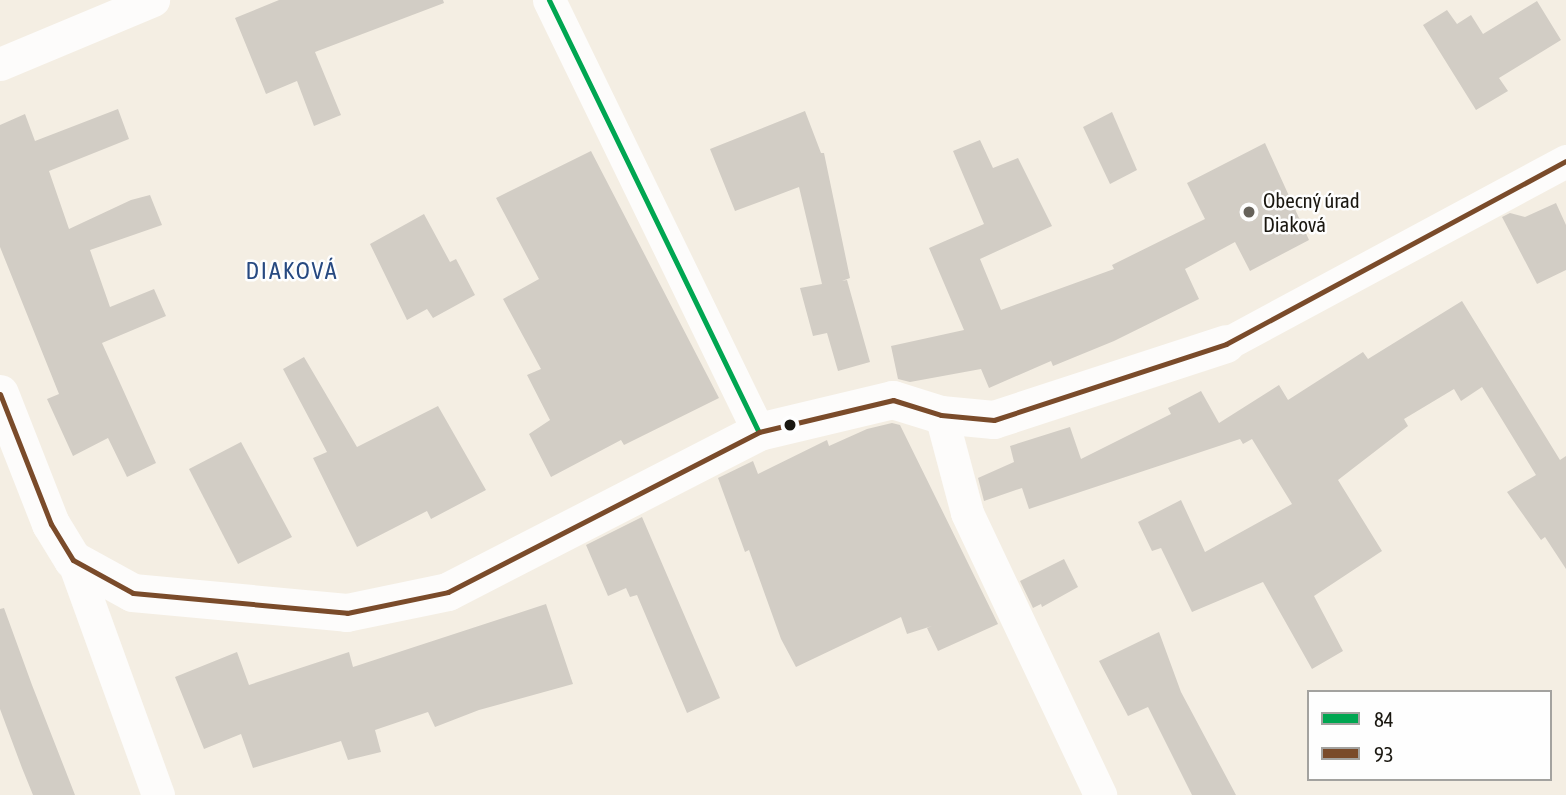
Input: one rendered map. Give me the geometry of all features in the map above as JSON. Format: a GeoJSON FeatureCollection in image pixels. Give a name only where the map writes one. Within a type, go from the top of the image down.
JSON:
{"type":"FeatureCollection","features":[{"type":"Feature","properties":{"kind":"street"},"geometry":{"type":"LineString","coordinates":[[0,64],[153,0]]}},
{"type":"Feature","properties":{"kind":"street"},"geometry":{"type":"LineString","coordinates":[[549,0],[759,432]]}},
{"type":"Feature","properties":{"kind":"street"},"geometry":{"type":"LineString","coordinates":[[72,560],[133,593],[347,613],[448,592],[759,432],[893,400],[941,415],[994,420],[1226,344],[1566,161]]}},
{"type":"Feature","properties":{"kind":"street"},"geometry":{"type":"LineString","coordinates":[[0,394],[51,524],[72,560],[158,795]]}},
{"type":"Feature","properties":{"kind":"street"},"geometry":{"type":"LineString","coordinates":[[941,415],[967,513],[1100,795]]}},
{"type":"Feature","properties":{"kind":"building"},"geometry":{"type":"Polygon","coordinates":[[[279,0],[443,0],[444,3],[315,52],[341,115],[314,126],[297,81],[266,94],[235,18],[279,0]]]}},
{"type":"Feature","properties":{"kind":"building"},"geometry":{"type":"Polygon","coordinates":[[[1537,1],[1561,40],[1499,78],[1508,91],[1476,110],[1423,25],[1447,10],[1457,24],[1471,15],[1483,34],[1537,1]]]}},
{"type":"Feature","properties":{"kind":"building"},"geometry":{"type":"Polygon","coordinates":[[[118,109],[129,139],[49,171],[69,229],[131,200],[150,195],[162,225],[90,250],[110,307],[154,289],[166,316],[102,343],[156,463],[127,477],[108,438],[73,456],[47,399],[59,394],[0,247],[0,125],[25,114],[35,141],[118,109]]]}},
{"type":"Feature","properties":{"kind":"building"},"geometry":{"type":"Polygon","coordinates":[[[805,111],[821,153],[824,153],[850,278],[842,281],[847,280],[870,362],[838,371],[827,333],[813,336],[800,288],[822,284],[799,187],[735,211],[710,149],[805,111]]]}},
{"type":"Feature","properties":{"kind":"building"},"geometry":{"type":"Polygon","coordinates":[[[1112,112],[1137,170],[1110,184],[1083,127],[1112,112]]]}},
{"type":"Feature","properties":{"kind":"building"},"geometry":{"type":"Polygon","coordinates":[[[980,140],[993,168],[1018,158],[1052,226],[980,259],[1001,310],[1114,269],[1112,265],[1205,219],[1187,183],[1265,143],[1309,240],[1250,271],[1235,242],[1185,269],[1199,299],[1114,341],[1053,366],[1051,361],[989,388],[981,369],[910,382],[898,379],[891,346],[964,330],[929,248],[984,224],[953,151],[980,140]]]}},
{"type":"Feature","properties":{"kind":"building"},"geometry":{"type":"Polygon","coordinates":[[[591,151],[719,398],[624,445],[621,440],[551,477],[529,434],[550,420],[527,375],[541,369],[503,299],[539,279],[496,198],[591,151]]]}},
{"type":"Feature","properties":{"kind":"building"},"geometry":{"type":"Polygon","coordinates":[[[1556,203],[1566,225],[1566,270],[1537,284],[1502,217],[1510,213],[1525,217],[1556,203]]]}},
{"type":"Feature","properties":{"kind":"building"},"geometry":{"type":"Polygon","coordinates":[[[424,214],[450,262],[456,259],[475,295],[433,318],[427,309],[407,320],[370,244],[424,214]]]}},
{"type":"Feature","properties":{"kind":"building"},"geometry":{"type":"Polygon","coordinates":[[[1462,301],[1560,460],[1566,456],[1566,569],[1545,537],[1541,540],[1507,492],[1536,475],[1482,387],[1461,401],[1454,389],[1404,419],[1408,426],[1338,480],[1382,551],[1314,596],[1343,651],[1312,669],[1263,582],[1192,612],[1161,548],[1152,551],[1138,522],[1181,500],[1205,552],[1292,504],[1252,439],[1243,444],[1240,439],[1029,509],[1022,488],[984,501],[978,478],[1014,462],[1010,446],[1070,427],[1081,459],[1171,414],[1168,408],[1201,391],[1219,423],[1279,385],[1288,400],[1363,352],[1368,359],[1462,301]]]}},
{"type":"Feature","properties":{"kind":"building"},"geometry":{"type":"Polygon","coordinates":[[[304,357],[357,447],[438,406],[486,490],[431,519],[427,511],[357,547],[313,458],[327,452],[283,369],[304,357]]]}},
{"type":"Feature","properties":{"kind":"building"},"geometry":{"type":"Polygon","coordinates":[[[892,423],[900,425],[998,624],[938,651],[927,628],[932,626],[907,634],[901,617],[796,667],[781,639],[749,550],[745,552],[718,478],[753,461],[758,474],[827,440],[829,446],[867,429],[892,423]]]}},
{"type":"Feature","properties":{"kind":"building"},"geometry":{"type":"Polygon","coordinates":[[[241,442],[292,537],[238,564],[189,469],[241,442]]]}},
{"type":"Feature","properties":{"kind":"building"},"geometry":{"type":"Polygon","coordinates":[[[642,517],[720,698],[687,713],[637,595],[630,597],[626,588],[608,596],[586,545],[642,517]]]}},
{"type":"Feature","properties":{"kind":"building"},"geometry":{"type":"Polygon","coordinates":[[[1064,559],[1078,587],[1042,607],[1041,604],[1033,608],[1020,581],[1064,559]]]}},
{"type":"Feature","properties":{"kind":"building"},"geometry":{"type":"Polygon","coordinates":[[[546,604],[573,684],[479,710],[435,727],[428,712],[375,730],[381,752],[348,760],[341,741],[253,768],[241,734],[204,749],[175,677],[237,652],[249,685],[349,652],[353,667],[546,604]]]}},
{"type":"Feature","properties":{"kind":"building"},"geometry":{"type":"Polygon","coordinates":[[[4,608],[75,795],[33,795],[22,768],[0,709],[0,609],[4,608]]]}},
{"type":"Feature","properties":{"kind":"building"},"geometry":{"type":"Polygon","coordinates":[[[1159,632],[1181,692],[1236,795],[1192,795],[1148,707],[1128,716],[1099,661],[1159,632]]]}},
{"type":"Feature","properties":{"kind":"transit line","name":"84"},"geometry":{"type":"LineString","coordinates":[[549,0],[759,432]]}},
{"type":"Feature","properties":{"kind":"transit line","name":"93"},"geometry":{"type":"LineString","coordinates":[[0,394],[51,524],[73,560],[133,593],[347,613],[448,592],[759,432],[893,400],[941,415],[994,420],[1226,344],[1566,161]]}},
{"type":"Feature","properties":{"kind":"place","name":"Obecný úrad Diaková"},"geometry":{"type":"Point","coordinates":[1249,212]}},
{"type":"Feature","properties":{"kind":"district","name":"DIAKOVÁ"},"geometry":{"type":"Point","coordinates":[292,271]}}]}
